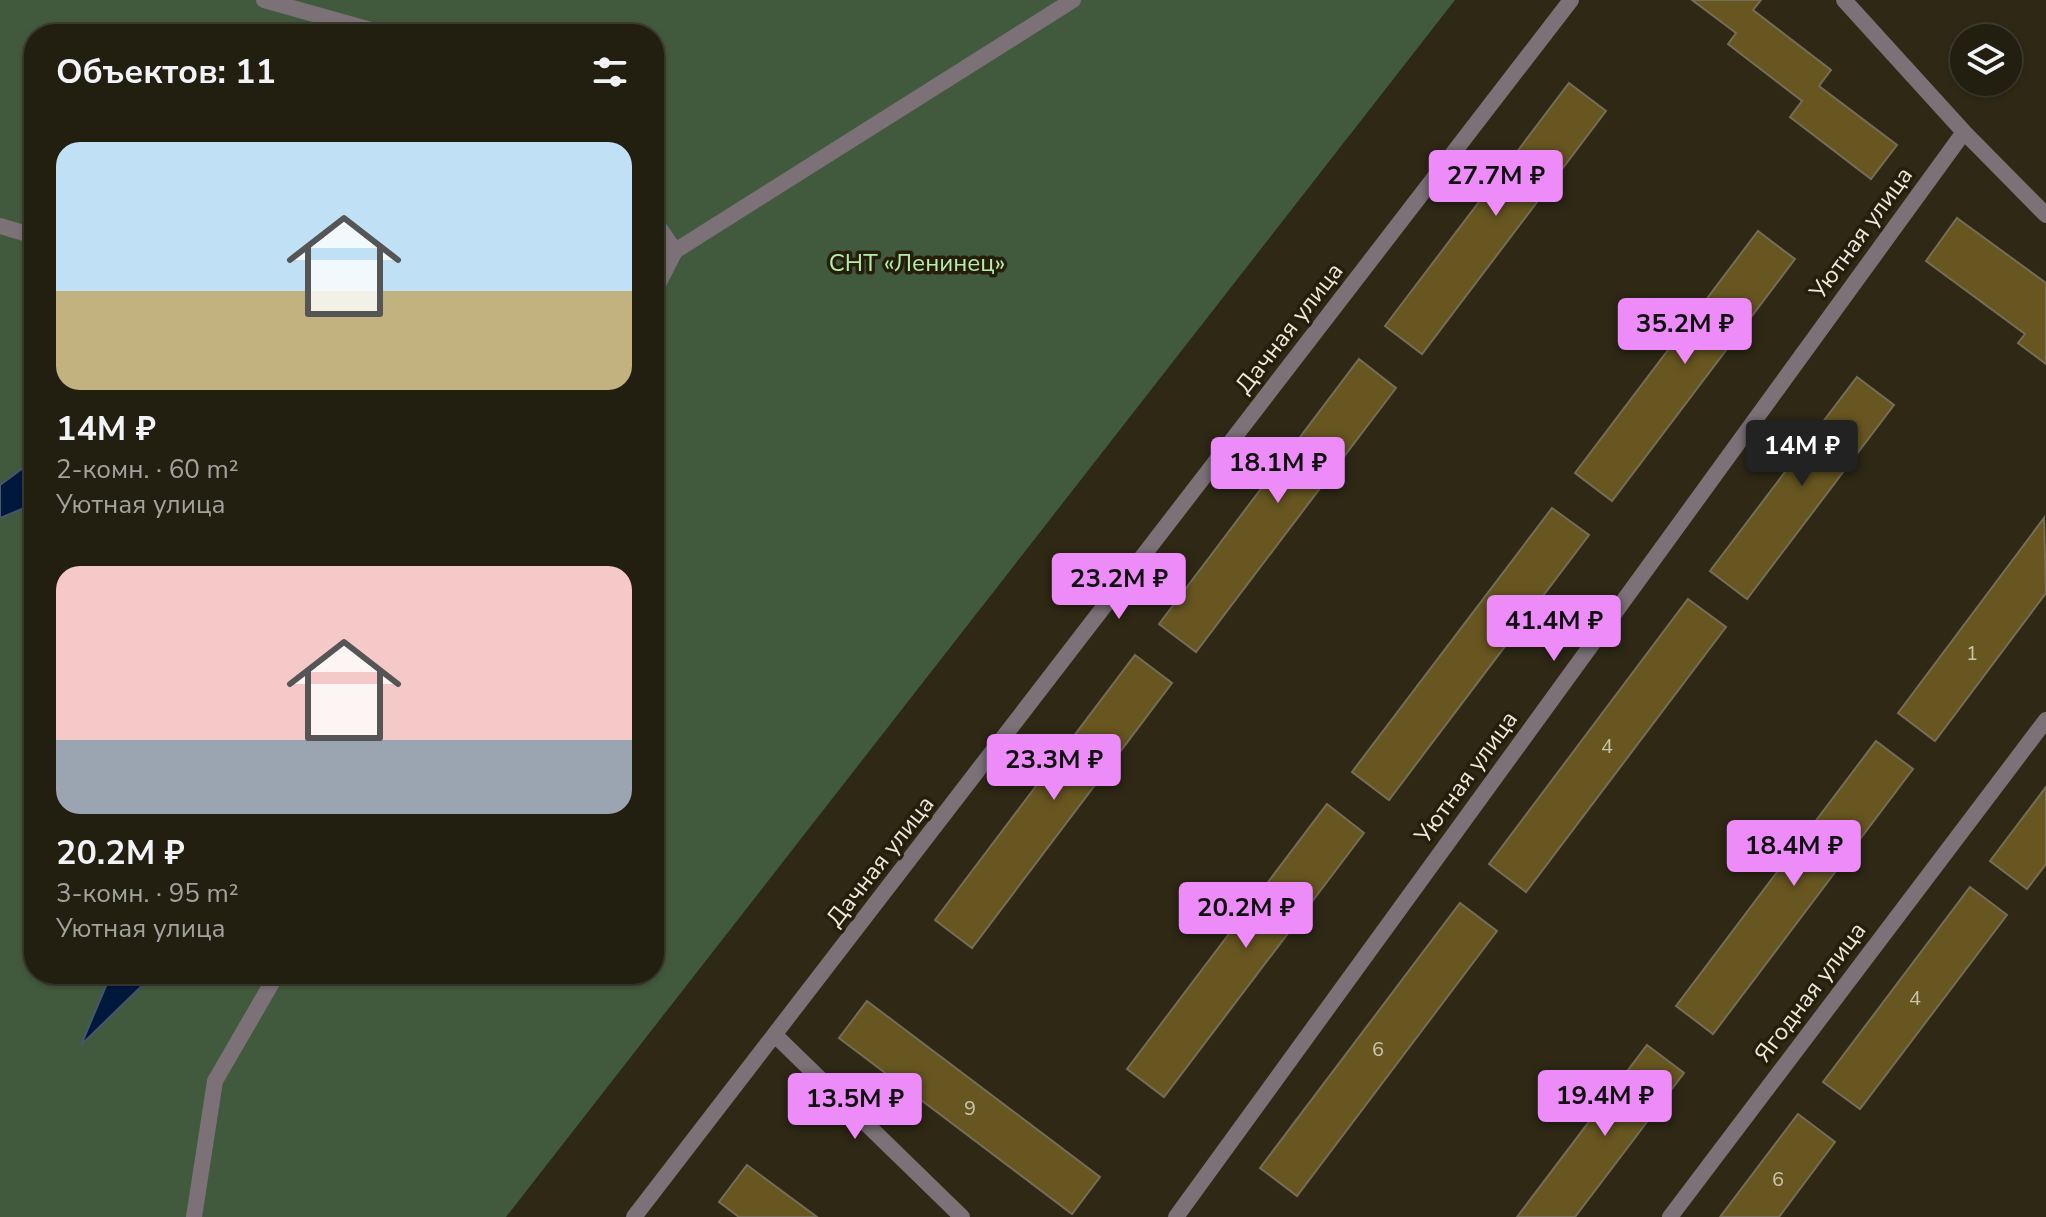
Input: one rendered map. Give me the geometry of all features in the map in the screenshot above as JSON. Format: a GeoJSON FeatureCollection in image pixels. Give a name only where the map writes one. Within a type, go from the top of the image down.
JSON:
{"type":"FeatureCollection","features":[{"type":"Feature","properties":{"kind":"street"},"geometry":{"type":"LineString","coordinates":[[264,0],[349,24]]}},
{"type":"Feature","properties":{"kind":"street"},"geometry":{"type":"LineString","coordinates":[[664,272],[675,251],[1073,0]]}},
{"type":"Feature","properties":{"kind":"street","name":"Дачная улица"},"geometry":{"type":"LineString","coordinates":[[634,1217],[1571,0]]}},
{"type":"Feature","properties":{"kind":"street"},"geometry":{"type":"LineString","coordinates":[[1844,0],[1964,132],[2046,215]]}},
{"type":"Feature","properties":{"kind":"street","name":"Уютная улица"},"geometry":{"type":"LineString","coordinates":[[1176,1217],[1964,132]]}},
{"type":"Feature","properties":{"kind":"street"},"geometry":{"type":"LineString","coordinates":[[0,226],[24,233]]}},
{"type":"Feature","properties":{"kind":"street"},"geometry":{"type":"LineString","coordinates":[[664,235],[675,251]]}},
{"type":"Feature","properties":{"kind":"street","name":"Ягодная улица"},"geometry":{"type":"LineString","coordinates":[[1670,1217],[2046,720]]}},
{"type":"Feature","properties":{"kind":"street"},"geometry":{"type":"LineString","coordinates":[[194,1217],[215,1081],[271,984]]}},
{"type":"Feature","properties":{"kind":"street"},"geometry":{"type":"LineString","coordinates":[[776,1036],[962,1217]]}},
{"type":"Feature","properties":{"kind":"green space","name":"СНТ «Ленинец»"},"geometry":{"type":"Polygon","coordinates":[[[0,0],[1455,0],[506,1217],[0,1217],[0,0]]]}},
{"type":"Feature","properties":{"kind":"water"},"geometry":{"type":"Polygon","coordinates":[[[24,467],[24,508],[0,518],[0,485],[24,467]]]}},
{"type":"Feature","properties":{"kind":"water"},"geometry":{"type":"Polygon","coordinates":[[[107,984],[144,984],[81,1045],[107,984]]]}},
{"type":"Feature","properties":{"kind":"building"},"geometry":{"type":"Polygon","coordinates":[[[1692,0],[1761,0],[1753,10],[1831,70],[1819,86],[1897,145],[1871,179],[1790,117],[1802,101],[1728,44],[1736,33],[1692,0]]]}},
{"type":"Feature","properties":{"kind":"building"},"geometry":{"type":"Polygon","coordinates":[[[1569,83],[1606,111],[1422,354],[1385,326],[1569,83]]]}},
{"type":"Feature","properties":{"kind":"building"},"geometry":{"type":"Polygon","coordinates":[[[1957,218],[2046,283],[2046,364],[2018,343],[2025,334],[1926,261],[1957,218]]]}},
{"type":"Feature","properties":{"kind":"building"},"geometry":{"type":"Polygon","coordinates":[[[1758,231],[1795,259],[1612,501],[1575,473],[1758,231]]]}},
{"type":"Feature","properties":{"kind":"building"},"geometry":{"type":"Polygon","coordinates":[[[1359,359],[1396,388],[1196,652],[1159,624],[1359,359]]]}},
{"type":"Feature","properties":{"kind":"building"},"geometry":{"type":"Polygon","coordinates":[[[1857,377],[1894,405],[1747,599],[1710,571],[1857,377]]]}},
{"type":"Feature","properties":{"kind":"building"},"geometry":{"type":"Polygon","coordinates":[[[1552,508],[1589,535],[1389,800],[1352,772],[1552,508]]]}},
{"type":"Feature","properties":{"kind":"building"},"geometry":{"type":"Polygon","coordinates":[[[2044,518],[2046,593],[1935,741],[1898,713],[2044,518]]]}},
{"type":"Feature","properties":{"kind":"building"},"geometry":{"type":"Polygon","coordinates":[[[1688,599],[1726,627],[1526,892],[1489,864],[1688,599]]]}},
{"type":"Feature","properties":{"kind":"building"},"geometry":{"type":"Polygon","coordinates":[[[1135,655],[1172,683],[972,948],[935,920],[1135,655]]]}},
{"type":"Feature","properties":{"kind":"building"},"geometry":{"type":"Polygon","coordinates":[[[1876,741],[1913,769],[1713,1034],[1676,1006],[1876,741]]]}},
{"type":"Feature","properties":{"kind":"building"},"geometry":{"type":"Polygon","coordinates":[[[2046,787],[2046,864],[2027,889],[1990,861],[2046,787]]]}},
{"type":"Feature","properties":{"kind":"building"},"geometry":{"type":"Polygon","coordinates":[[[1327,804],[1364,833],[1164,1097],[1127,1069],[1327,804]]]}},
{"type":"Feature","properties":{"kind":"building"},"geometry":{"type":"Polygon","coordinates":[[[1970,887],[2007,915],[1860,1109],[1823,1082],[1970,887]]]}},
{"type":"Feature","properties":{"kind":"building"},"geometry":{"type":"Polygon","coordinates":[[[1460,903],[1497,931],[1297,1196],[1260,1168],[1460,903]]]}},
{"type":"Feature","properties":{"kind":"building"},"geometry":{"type":"Polygon","coordinates":[[[867,1001],[1100,1177],[1072,1214],[839,1038],[867,1001]]]}},
{"type":"Feature","properties":{"kind":"building"},"geometry":{"type":"Polygon","coordinates":[[[1647,1045],[1684,1073],[1575,1217],[1517,1217],[1647,1045]]]}},
{"type":"Feature","properties":{"kind":"building"},"geometry":{"type":"Polygon","coordinates":[[[1798,1114],[1835,1142],[1779,1217],[1720,1217],[1798,1114]]]}},
{"type":"Feature","properties":{"kind":"building"},"geometry":{"type":"Polygon","coordinates":[[[747,1165],[817,1217],[739,1217],[719,1202],[747,1165]]]}}]}
